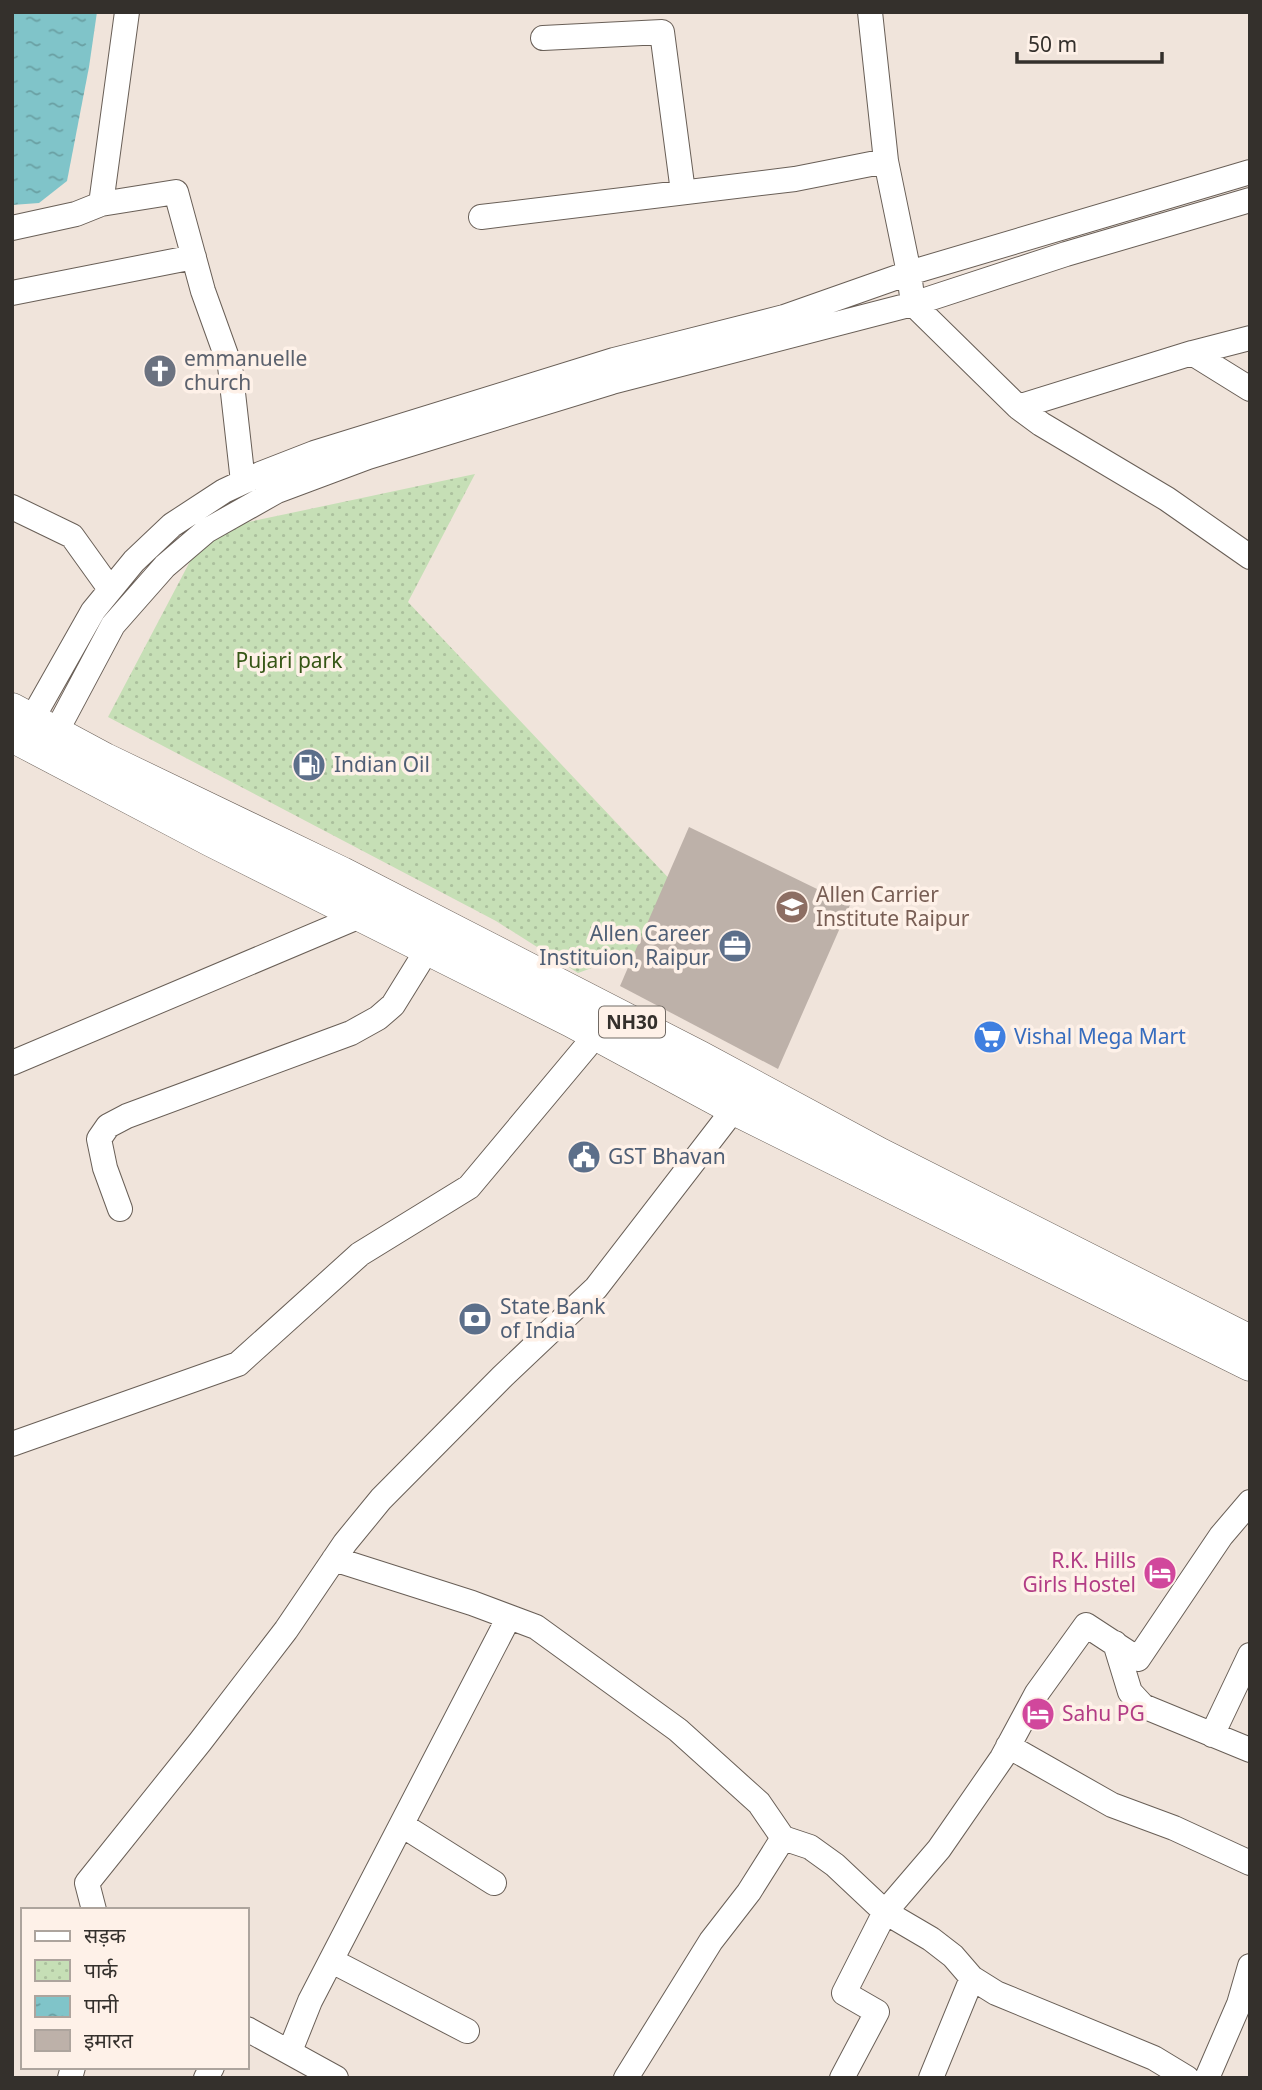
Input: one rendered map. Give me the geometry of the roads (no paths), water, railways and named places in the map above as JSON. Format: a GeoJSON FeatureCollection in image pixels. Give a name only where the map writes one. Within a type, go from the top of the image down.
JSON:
{"type":"FeatureCollection","features":[{"type":"Feature","properties":{"kind":"main road","name":"NH30"},"geometry":{"type":"LineString","coordinates":[[30,732],[360,916],[596,1035],[734,1109],[1250,1365]]}},
{"type":"Feature","properties":{"kind":"main road","name":"NH30"},"geometry":{"type":"LineString","coordinates":[[30,732],[105,759],[342,873],[700,1057],[880,1154],[1250,1341]]}},
{"type":"Feature","properties":{"kind":"street"},"geometry":{"type":"LineString","coordinates":[[101,204],[127,12]]}},
{"type":"Feature","properties":{"kind":"street"},"geometry":{"type":"LineString","coordinates":[[870,12],[886,161],[913,304],[1018,407],[1041,424],[1167,499],[1250,556]]}},
{"type":"Feature","properties":{"kind":"street"},"geometry":{"type":"LineString","coordinates":[[543,38],[662,32],[683,192]]}},
{"type":"Feature","properties":{"kind":"street"},"geometry":{"type":"LineString","coordinates":[[481,217],[795,179],[886,161]]}},
{"type":"Feature","properties":{"kind":"street"},"geometry":{"type":"LineString","coordinates":[[30,732],[93,611],[110,589],[153,541],[172,525],[224,491],[243,482],[314,453],[614,360],[783,317],[909,273],[1250,172]]}},
{"type":"Feature","properties":{"kind":"street"},"geometry":{"type":"LineString","coordinates":[[12,228],[75,214],[101,204],[176,192],[230,366],[243,482]]}},
{"type":"Feature","properties":{"kind":"street"},"geometry":{"type":"LineString","coordinates":[[30,732],[113,625],[165,566],[206,531],[277,491],[368,457],[612,382],[913,304],[1066,254],[1250,200]]}},
{"type":"Feature","properties":{"kind":"street"},"geometry":{"type":"LineString","coordinates":[[12,293],[194,257]]}},
{"type":"Feature","properties":{"kind":"street"},"geometry":{"type":"LineString","coordinates":[[1018,407],[1192,353],[1250,338]]}},
{"type":"Feature","properties":{"kind":"street"},"geometry":{"type":"LineString","coordinates":[[1192,353],[1250,389]]}},
{"type":"Feature","properties":{"kind":"street"},"geometry":{"type":"LineString","coordinates":[[12,507],[72,536],[110,589]]}},
{"type":"Feature","properties":{"kind":"street"},"geometry":{"type":"LineString","coordinates":[[12,1063],[360,916]]}},
{"type":"Feature","properties":{"kind":"street"},"geometry":{"type":"LineString","coordinates":[[121,1209],[100,1151],[99,1139],[108,1126],[127,1116],[351,1033],[378,1018],[393,1005],[427,950]]}},
{"type":"Feature","properties":{"kind":"street"},"geometry":{"type":"LineString","coordinates":[[12,1444],[238,1364],[360,1254],[469,1187],[596,1035]]}},
{"type":"Feature","properties":{"kind":"street"},"geometry":{"type":"LineString","coordinates":[[93,1908],[87,1883],[208,1732],[381,1499],[503,1376],[596,1288],[734,1109]]}},
{"type":"Feature","properties":{"kind":"street"},"geometry":{"type":"LineString","coordinates":[[842,2078],[877,2012],[844,1993],[885,1912],[939,1849],[1008,1746],[1037,1693],[1086,1625],[1138,1659],[1221,1536],[1250,1502]]}},
{"type":"Feature","properties":{"kind":"street"},"geometry":{"type":"LineString","coordinates":[[334,1559],[429,1589],[536,1628],[678,1730],[759,1803],[783,1838],[810,1847],[835,1865],[885,1912],[910,1925],[953,1956],[972,1978],[996,1993],[1154,2058],[1187,2078]]}},
{"type":"Feature","properties":{"kind":"street"},"geometry":{"type":"LineString","coordinates":[[290,2051],[310,2001],[509,1617]]}},
{"type":"Feature","properties":{"kind":"street"},"geometry":{"type":"LineString","coordinates":[[1115,1643],[1130,1692],[1143,1706],[1250,1751]]}},
{"type":"Feature","properties":{"kind":"street"},"geometry":{"type":"LineString","coordinates":[[1212,1735],[1250,1655]]}},
{"type":"Feature","properties":{"kind":"street"},"geometry":{"type":"LineString","coordinates":[[1008,1746],[1112,1805],[1174,1828],[1250,1863]]}},
{"type":"Feature","properties":{"kind":"street"},"geometry":{"type":"LineString","coordinates":[[402,1825],[495,1883]]}},
{"type":"Feature","properties":{"kind":"street"},"geometry":{"type":"LineString","coordinates":[[626,2078],[711,1941],[750,1892],[783,1838]]}},
{"type":"Feature","properties":{"kind":"street"},"geometry":{"type":"LineString","coordinates":[[332,1961],[467,2031]]}},
{"type":"Feature","properties":{"kind":"street"},"geometry":{"type":"LineString","coordinates":[[1207,2078],[1238,2004],[1250,1966]]}},
{"type":"Feature","properties":{"kind":"street"},"geometry":{"type":"LineString","coordinates":[[931,2078],[972,1978]]}},
{"type":"Feature","properties":{"kind":"street"},"geometry":{"type":"LineString","coordinates":[[248,2030],[336,2078]]}},
{"type":"Feature","properties":{"kind":"water"},"geometry":{"type":"Polygon","coordinates":[[[12,12],[97,12],[67,181],[39,203],[12,205],[12,12]]]}},
{"type":"Feature","properties":{"kind":"place","name":"emmanuelle church"},"geometry":{"type":"Point","coordinates":[160,371]}},
{"type":"Feature","properties":{"kind":"place","name":"Indian Oil"},"geometry":{"type":"Point","coordinates":[309,765]}},
{"type":"Feature","properties":{"kind":"place","name":"Allen Carrier Institute Raipur"},"geometry":{"type":"Point","coordinates":[792,907]}},
{"type":"Feature","properties":{"kind":"place","name":"Allen Career Instituion, Raipur"},"geometry":{"type":"Point","coordinates":[735,946]}},
{"type":"Feature","properties":{"kind":"place","name":"Vishal Mega Mart"},"geometry":{"type":"Point","coordinates":[990,1037]}},
{"type":"Feature","properties":{"kind":"place","name":"GST Bhavan"},"geometry":{"type":"Point","coordinates":[584,1157]}},
{"type":"Feature","properties":{"kind":"place","name":"State Bank of India"},"geometry":{"type":"Point","coordinates":[475,1319]}},
{"type":"Feature","properties":{"kind":"place","name":"R.K. Hills Girls Hostel"},"geometry":{"type":"Point","coordinates":[1160,1573]}},
{"type":"Feature","properties":{"kind":"place","name":"Sahu PG"},"geometry":{"type":"Point","coordinates":[1038,1714]}},
{"type":"Feature","properties":{"kind":"park label","name":"Pujari park"},"geometry":{"type":"Point","coordinates":[289,661]}}]}
